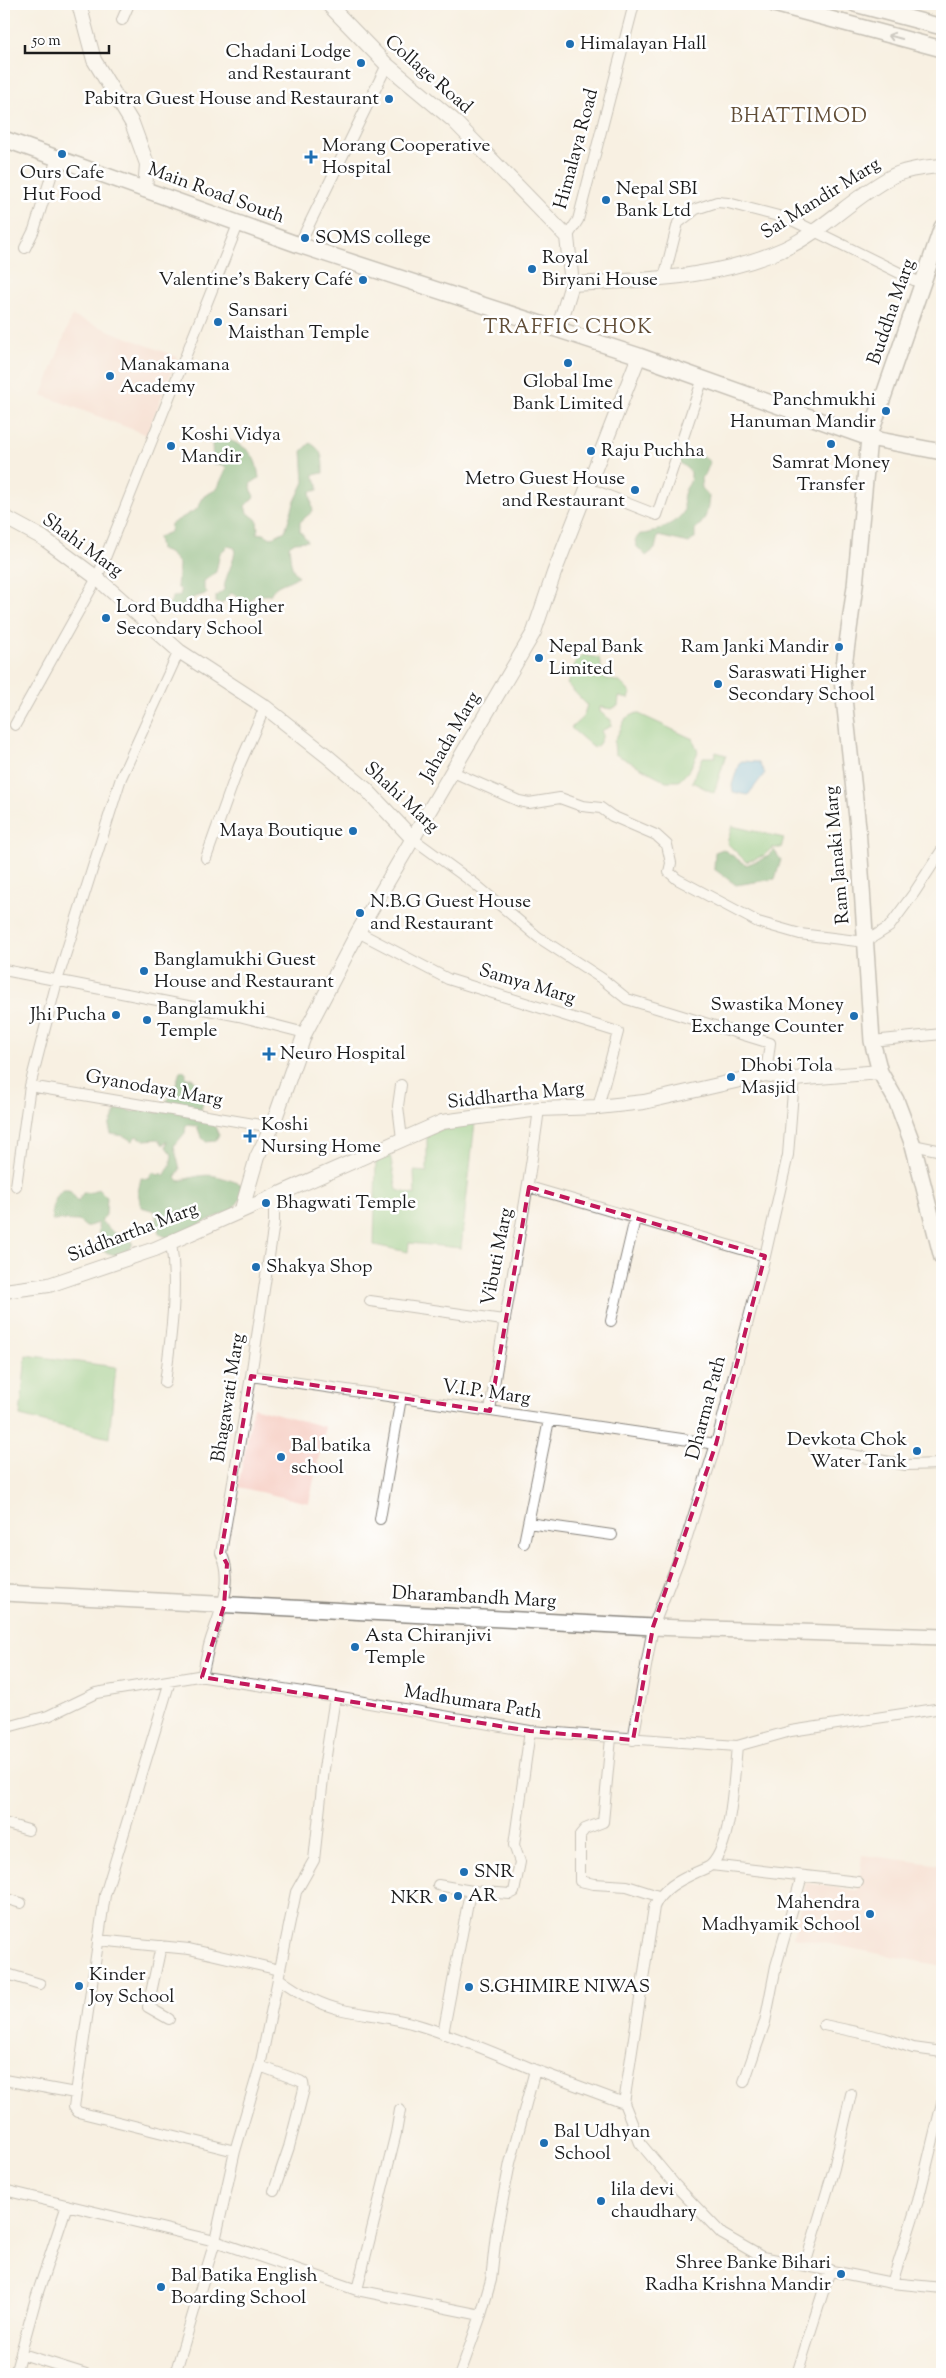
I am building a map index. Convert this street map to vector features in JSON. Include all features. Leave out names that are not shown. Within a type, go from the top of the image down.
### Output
[{"type":"main road","points":[[774,4],[942,49]]},
{"type":"main road","points":[[855,4],[942,26]]},
{"type":"main road","name":"Main Road South","points":[[4,139],[239,222],[298,245],[639,356],[869,438],[942,452]]},
{"type":"main road","name":"Buddha Marg","points":[[869,438],[942,227]]},
{"type":"main road","name":"Ram Janaki Marg","points":[[869,438],[855,586],[842,680],[858,828],[872,1041],[880,1072],[896,1100],[913,1145],[942,1258]]},
{"type":"main road","name":"Dharambandh Marg","points":[[4,1593],[653,1627],[942,1637]]},
{"type":"street","points":[[79,4],[94,60],[132,123],[147,164],[144,190]]},
{"type":"street","points":[[122,20],[128,4]]},
{"type":"street","name":"Collage Road","points":[[328,4],[386,66],[453,120],[567,237]]},
{"type":"street","name":"Himalaya Road","points":[[558,330],[572,284],[567,237],[578,220],[634,4]]},
{"type":"street","points":[[298,245],[386,66]]},
{"type":"street","points":[[25,248],[34,230],[57,158]]},
{"type":"street","name":"Sai Mandir Marg","points":[[572,284],[664,278],[726,269],[786,248],[892,176],[927,167],[942,166]]},
{"type":"street","points":[[664,278],[678,223],[696,209],[717,202],[728,203],[790,219],[922,284]]},
{"type":"street","points":[[15,725],[97,578],[239,222]]},
{"type":"street","name":"Jahada Marg","points":[[242,1209],[258,1158],[272,1127],[305,1034],[358,932],[534,632],[639,356]]},
{"type":"street","points":[[588,488],[657,515],[703,378]]},
{"type":"street","name":"Shahi Marg","points":[[4,517],[43,538],[97,578],[179,651],[264,707],[366,789],[412,838],[475,884],[538,937],[601,978],[627,999],[770,1043],[766,1074]]},
{"type":"street","points":[[16,1186],[30,1086],[57,981],[121,778],[179,651]]},
{"type":"street","points":[[206,858],[239,766],[264,707]]},
{"type":"street","points":[[452,772],[519,801],[529,803],[560,798],[582,806],[601,808],[612,816],[656,835],[667,845],[671,863],[669,872],[691,888],[758,922],[800,934],[865,942],[889,927],[942,850]]},
{"type":"street","name":"Samya Marg","points":[[358,932],[448,979],[618,1032],[598,1107]]},
{"type":"street","points":[[4,970],[239,1016],[305,1034]]},
{"type":"street","points":[[872,1041],[942,1034]]},
{"type":"street","name":"Siddhartha Marg","points":[[4,1291],[49,1285],[171,1242],[442,1122],[539,1109],[598,1107],[644,1102],[766,1074],[794,1079],[880,1072]]},
{"type":"street","name":"Dharma Path","points":[[633,1740],[653,1627],[684,1546],[716,1444],[765,1256],[788,1155],[794,1079]]},
{"type":"street","points":[[400,1085],[398,1106],[402,1139]]},
{"type":"street","name":"Gyanodaya Marg","points":[[30,1086],[272,1127]]},
{"type":"street","name":"Vibuti Marg","points":[[490,1412],[504,1320],[529,1187],[539,1109]]},
{"type":"street","points":[[913,1145],[942,1151]]},
{"type":"street","points":[[529,1187],[765,1256]]},
{"type":"street","name":"Bhagawati Marg","points":[[202,1677],[211,1640],[224,1606],[227,1564],[221,1553],[251,1376],[274,1223],[274,1195]]},
{"type":"street","points":[[611,1320],[635,1219]]},
{"type":"street","points":[[165,1383],[173,1317],[174,1261],[171,1242]]},
{"type":"street","points":[[370,1301],[504,1320]]},
{"type":"street","name":"V.I.P. Marg","points":[[251,1376],[716,1444]]},
{"type":"street","points":[[380,1519],[401,1398]]},
{"type":"street","points":[[524,1543],[548,1420]]},
{"type":"street","points":[[814,1448],[906,1465],[942,1464]]},
{"type":"street","points":[[528,1523],[612,1536]]},
{"type":"street","name":"Madhumara Path","points":[[4,1728],[48,1716],[96,1693],[202,1677],[335,1697],[530,1731],[633,1740],[737,1746],[791,1731],[942,1708]]},
{"type":"street","points":[[170,1681],[105,1895],[74,2107],[78,2112],[235,2151]]},
{"type":"street","points":[[175,2374],[215,2241],[235,2151],[260,2066],[296,1892],[314,1860],[324,1769],[335,1697]]},
{"type":"street","points":[[438,1885],[472,1891],[510,1894],[514,1892],[520,1855],[514,1845],[530,1731]]},
{"type":"street","points":[[612,1738],[603,1822],[585,1829],[580,1834],[580,1881],[594,1884],[627,1886],[658,1896]]},
{"type":"street","points":[[737,1746],[732,1801],[724,1844],[711,1865],[680,1880],[658,1896],[654,1907],[624,2103],[640,2143],[676,2186],[722,2234],[762,2257],[892,2283],[942,2288]]},
{"type":"street","points":[[4,1823],[28,1830]]},
{"type":"street","points":[[711,1865],[858,1882]]},
{"type":"street","points":[[744,2082],[765,2022],[776,1966],[802,1876]]},
{"type":"street","points":[[443,2034],[468,1902],[472,1891]]},
{"type":"street","points":[[4,1898],[21,1903]]},
{"type":"street","points":[[98,1940],[189,1949],[279,1974],[302,1994],[335,2007],[380,2015],[443,2034],[624,2103]]},
{"type":"street","points":[[161,1946],[148,2006],[169,2019]]},
{"type":"street","points":[[4,1973],[40,1984]]},
{"type":"street","points":[[824,2025],[884,2038],[913,2048],[942,2052]]},
{"type":"street","points":[[260,2066],[300,2081],[303,2083],[304,2089],[289,2147],[274,2191]]},
{"type":"street","points":[[461,2374],[491,2280],[496,2234],[510,2163],[535,2070]]},
{"type":"street","points":[[4,2080],[75,2093]]},
{"type":"street","points":[[805,2265],[834,2168],[851,2094]]},
{"type":"street","points":[[892,2283],[918,2201],[942,2103]]},
{"type":"street","points":[[357,2290],[400,2110]]},
{"type":"street","points":[[4,2190],[215,2241],[357,2290],[481,2314]]},
{"type":"street","points":[[15,2374],[36,2298],[67,2205]]},
{"type":"street","points":[[797,2374],[830,2270]]},
{"type":"street","points":[[22,2354],[86,2374]]},
{"type":"highlighted area","points":[[529,1187],[765,1256],[716,1444],[653,1627],[633,1740],[530,1731],[202,1677],[224,1606],[227,1564],[221,1553],[251,1376],[490,1411]]},
{"type":"shaded area","name":"Manakamana Academy","points":[[72,316],[177,357],[147,435],[42,395]]},
{"type":"shaded area","name":"Bal batika school","points":[[253,1407],[325,1427],[309,1503],[238,1487]]},
{"type":"shaded area","name":"Mahendra Madhyamik School","points":[[862,1855],[942,1865],[942,1966],[793,1937],[806,1883],[858,1891]]},
{"type":"green space","points":[[227,439],[246,449],[256,463],[259,478],[250,484],[254,497],[245,506],[247,512],[257,520],[258,530],[256,533],[264,534],[271,538],[285,531],[294,503],[304,482],[302,451],[310,443],[320,452],[323,473],[313,475],[318,485],[318,490],[310,492],[313,511],[300,522],[300,531],[308,541],[295,542],[289,546],[292,566],[298,576],[279,585],[270,595],[255,595],[249,602],[243,600],[239,603],[237,596],[231,593],[222,604],[216,603],[216,596],[224,590],[235,553],[235,548],[228,546],[220,553],[216,572],[204,581],[204,589],[208,593],[190,599],[178,611],[170,613],[167,608],[173,597],[180,596],[181,590],[177,587],[179,564],[170,554],[160,549],[158,537],[170,532],[171,524],[197,509],[204,496],[217,489],[227,467],[213,464],[212,444]]},
{"type":"green space","points":[[696,451],[710,462],[706,473],[701,478],[702,488],[709,496],[707,510],[702,522],[695,529],[695,538],[689,543],[658,536],[655,549],[646,556],[637,547],[635,540],[640,534],[651,532],[672,523],[682,514],[684,510],[683,496],[690,483],[691,472],[679,462],[681,452]]},
{"type":"green space","points":[[583,655],[599,658],[604,678],[620,682],[631,693],[629,699],[619,697],[618,706],[611,709],[600,707],[600,712],[611,720],[611,726],[601,731],[603,735],[599,744],[594,748],[571,728],[583,717],[587,705],[567,684],[576,661]]},
{"type":"green space","points":[[637,713],[693,739],[698,752],[690,769],[679,781],[666,781],[615,754],[614,742],[626,718]]},
{"type":"green space","points":[[716,752],[726,755],[714,793],[692,782],[703,757],[715,757]]},
{"type":"green space","points":[[732,826],[784,838],[781,848],[772,848],[763,856],[746,862],[727,843]]},
{"type":"green space","points":[[723,849],[746,865],[765,858],[774,850],[781,860],[775,879],[736,885],[714,869],[715,852]]},
{"type":"green space","points":[[180,1071],[186,1072],[186,1078],[192,1078],[199,1086],[196,1092],[203,1103],[201,1110],[213,1123],[219,1135],[215,1141],[206,1142],[201,1137],[197,1126],[186,1125],[185,1133],[174,1146],[180,1169],[176,1177],[179,1181],[204,1175],[224,1178],[241,1184],[242,1197],[233,1209],[169,1238],[159,1234],[155,1211],[141,1207],[138,1192],[141,1178],[150,1179],[150,1175],[154,1172],[158,1175],[162,1173],[164,1176],[170,1166],[172,1155],[166,1147],[167,1141],[163,1145],[159,1139],[144,1140],[136,1136],[132,1141],[124,1136],[111,1134],[109,1126],[118,1108],[121,1107],[133,1112],[140,1108],[158,1113],[174,1091]]},
{"type":"green space","points":[[475,1122],[461,1248],[409,1243],[408,1252],[374,1245],[376,1157],[389,1150],[397,1190],[415,1195],[414,1171],[427,1172],[427,1133]]},
{"type":"green space","points":[[99,1189],[107,1197],[106,1215],[101,1221],[114,1233],[121,1234],[133,1242],[131,1248],[118,1256],[99,1250],[96,1246],[99,1240],[98,1223],[86,1227],[79,1221],[52,1220],[53,1204],[62,1190],[69,1190],[78,1201],[83,1193]]},
{"type":"green space","points":[[26,1355],[116,1367],[109,1438],[20,1416]]},
{"type":"water","points":[[742,761],[758,762],[765,773],[748,795],[733,792],[732,785],[739,763]]},
{"type":"place","name":"Himalayan Hall","points":[[570,44]]},
{"type":"place","name":"Chadani Lodge and Restaurant","points":[[361,63]]},
{"type":"place","name":"Pabitra Guest House and Restaurant","points":[[389,99]]},
{"type":"place","name":"Ours Cafe Hut Food","points":[[62,154]]},
{"type":"place","name":"Morang Cooperative Hospital","points":[[311,157]]},
{"type":"place","name":"Nepal SBI Bank Ltd","points":[[606,200]]},
{"type":"place","name":"SOMS college","points":[[305,238]]},
{"type":"place","name":"Royal Biryani House","points":[[532,269]]},
{"type":"place","name":"Valentine's Bakery Café","points":[[363,280]]},
{"type":"place","name":"Sansari Maisthan Temple","points":[[218,322]]},
{"type":"place","name":"Global Ime Bank Limited","points":[[568,363]]},
{"type":"place","name":"Manakamana Academy","points":[[110,376]]},
{"type":"place","name":"Panchmukhi Hanuman Mandir","points":[[886,411]]},
{"type":"place","name":"Samrat Money Transfer","points":[[831,444]]},
{"type":"place","name":"Koshi Vidya Mandir","points":[[171,446]]},
{"type":"place","name":"Raju Puchha","points":[[591,451]]},
{"type":"place","name":"Metro Guest House and Restaurant","points":[[635,490]]},
{"type":"place","name":"Lord Buddha Higher Secondary School","points":[[106,618]]},
{"type":"place","name":"Ram Janki Mandir","points":[[839,647]]},
{"type":"place","name":"Nepal Bank Limited","points":[[539,658]]},
{"type":"place","name":"Saraswati Higher Secondary School","points":[[718,684]]},
{"type":"place","name":"Maya Boutique","points":[[353,831]]},
{"type":"place","name":"N.B.G Guest House and Restaurant","points":[[360,913]]},
{"type":"place","name":"Banglamukhi Guest House and Restaurant","points":[[144,971]]},
{"type":"place","name":"Jhi Pucha","points":[[116,1015]]},
{"type":"place","name":"Swastika Money Exchange Counter","points":[[854,1016]]},
{"type":"place","name":"Banglamukhi Temple","points":[[147,1020]]},
{"type":"place","name":"Neuro Hospital","points":[[269,1054]]},
{"type":"place","name":"Dhobi Tola Masjid","points":[[731,1077]]},
{"type":"place","name":"Koshi Nursing Home","points":[[250,1136]]},
{"type":"place","name":"Bhagwati Temple","points":[[266,1203]]},
{"type":"place","name":"Shakya Shop","points":[[256,1267]]},
{"type":"place","name":"Devkota Chok Water Tank","points":[[917,1451]]},
{"type":"place","name":"Bal batika school","points":[[281,1457]]},
{"type":"place","name":"Asta Chiranjivi Temple","points":[[355,1647]]},
{"type":"place","name":"SNR","points":[[464,1872]]},
{"type":"place","name":"AR","points":[[458,1896]]},
{"type":"place","name":"NKR","points":[[443,1898]]},
{"type":"place","name":"Mahendra Madhyamik School","points":[[870,1914]]},
{"type":"place","name":"Kinder Joy School","points":[[79,1986]]},
{"type":"place","name":"S.GHIMIRE NIWAS","points":[[469,1987]]},
{"type":"place","name":"Bal Udhyan School","points":[[544,2143]]},
{"type":"place","name":"lila devi chaudhary","points":[[601,2201]]},
{"type":"place","name":"Shree Banke Bihari Radha Krishna Mandir","points":[[841,2274]]},
{"type":"place","name":"Bal Batika English Boarding School","points":[[161,2287]]},
{"type":"district","name":"BHATTIMOD","points":[[799,117]]},
{"type":"district","name":"TRAFFIC CHOK","points":[[568,328]]}]
